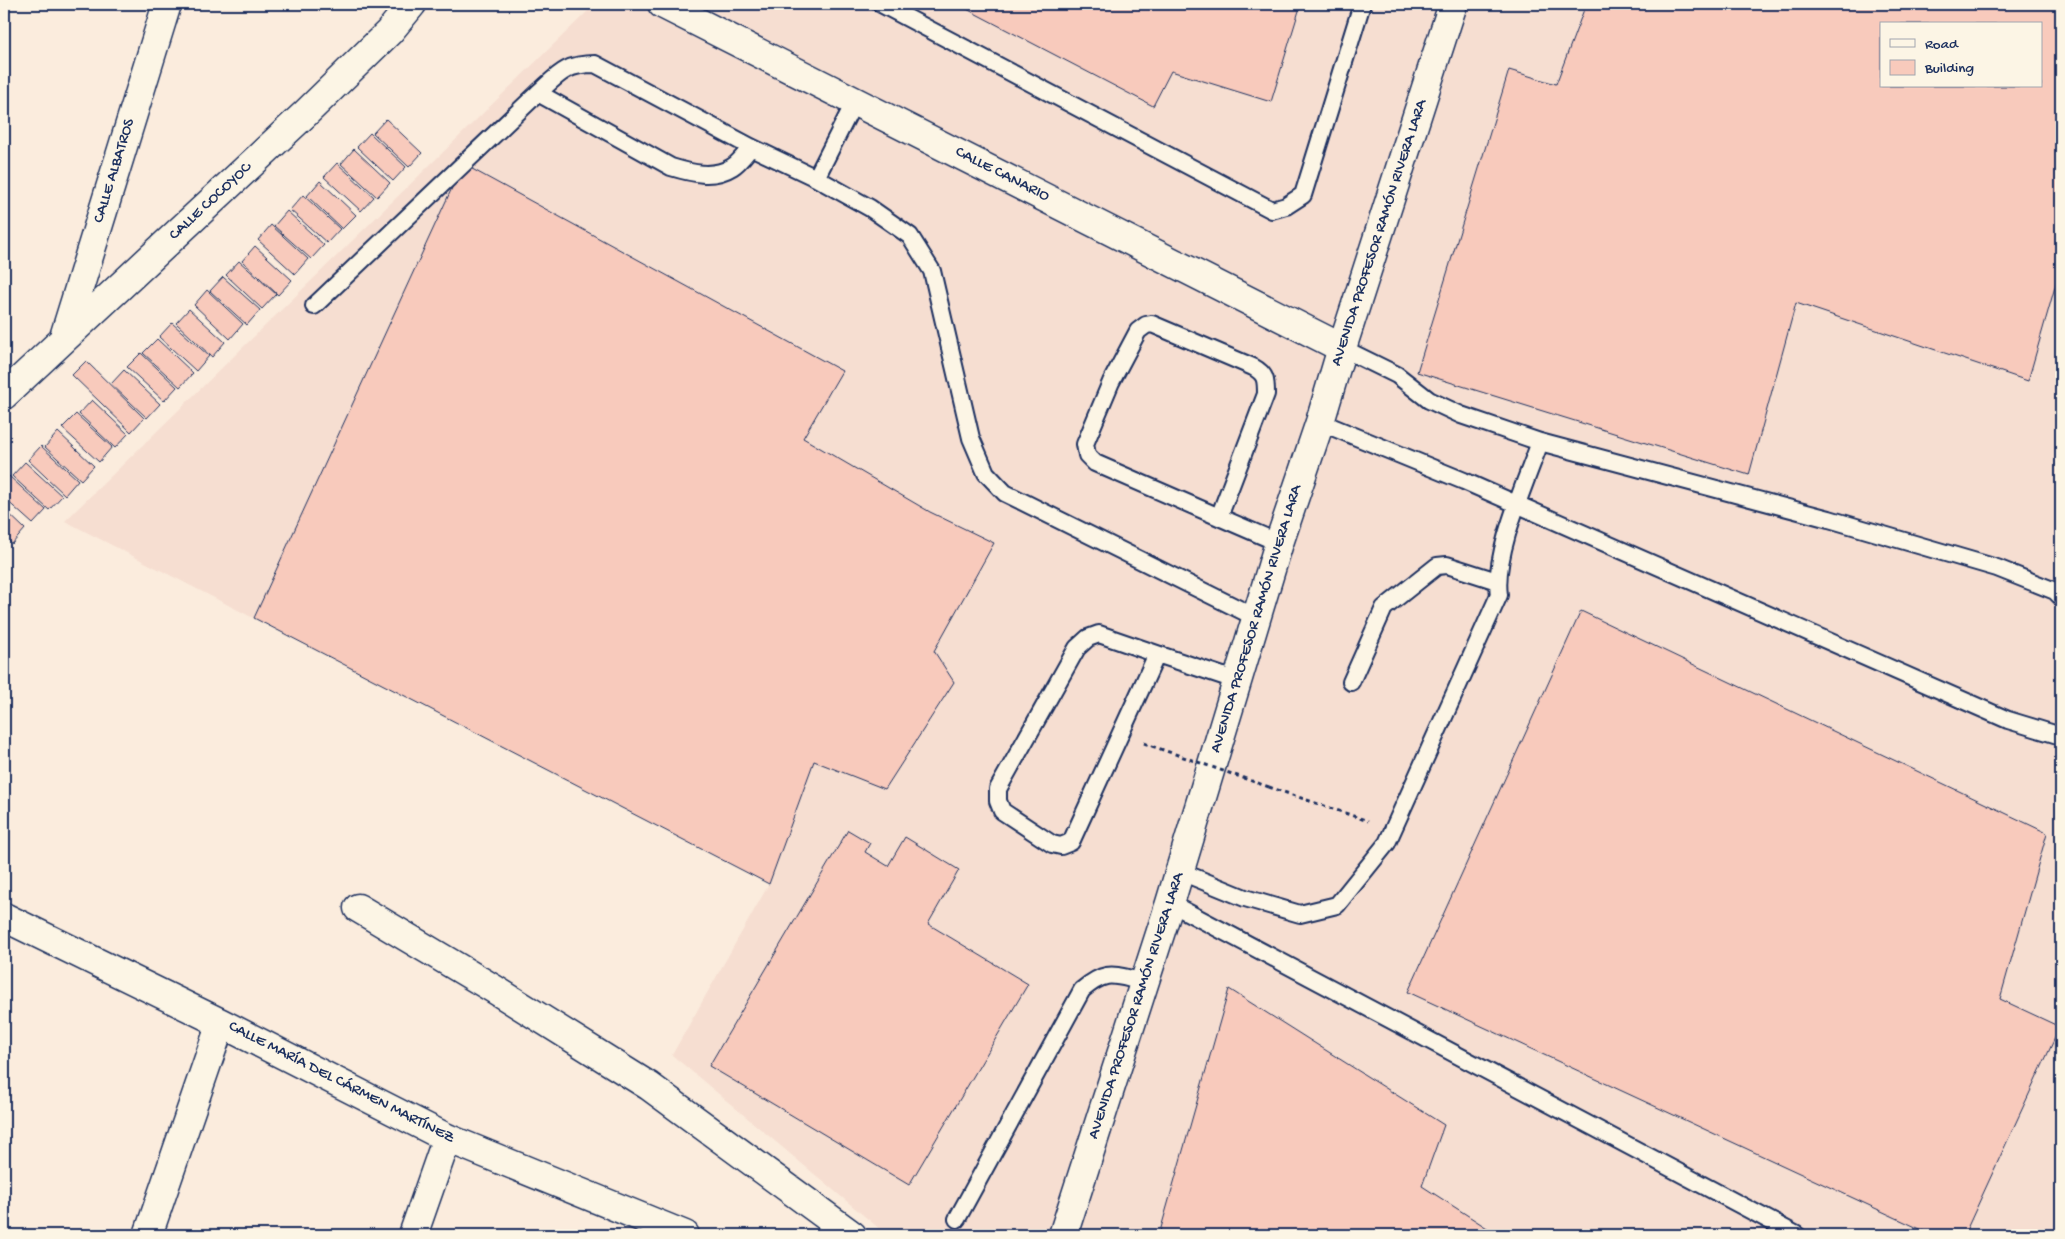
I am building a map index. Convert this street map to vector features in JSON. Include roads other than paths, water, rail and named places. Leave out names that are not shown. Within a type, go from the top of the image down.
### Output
[{"type":"street","name":"CALLE ALBATROS","points":[[63,339],[167,4]]},
{"type":"street","name":"CALLE COCOYOC","points":[[4,395],[306,114],[389,32],[412,4]]},
{"type":"street","name":"AVENIDA PROFESOR RAMÓN RIVERA LARA","points":[[1063,1235],[1170,904],[1279,543],[1320,422],[1342,348],[1454,4]]},
{"type":"street","name":"CALLE CANARIO","points":[[671,6],[1342,348]]},
{"type":"street","points":[[358,908],[494,989],[648,1086],[852,1235]]},
{"type":"street","name":"CALLE MARÍA DEL CÁRMEN MARTÍNEZ","points":[[4,918],[222,1023],[447,1138],[686,1235]]},
{"type":"street","points":[[148,1235],[222,1023]]},
{"type":"street","points":[[413,1235],[447,1138]]},
{"type":"lane","points":[[881,4],[1272,210],[1286,206],[1303,195],[1362,4]]},
{"type":"lane","points":[[314,306],[538,93],[567,68],[580,64],[595,64],[751,147],[816,178],[870,208],[910,236],[932,271],[971,438],[986,473],[1005,493],[1257,618]]},
{"type":"lane","points":[[538,93],[671,167],[691,173],[712,174],[733,167],[751,147]]},
{"type":"lane","points":[[816,178],[855,101]]},
{"type":"lane","points":[[1219,517],[1266,394],[1266,378],[1262,372],[1253,366],[1152,324],[1146,325],[1138,331],[1112,382],[1084,444],[1087,455],[1095,463],[1219,517],[1279,543]]},
{"type":"lane","points":[[1342,348],[1397,375],[1429,400],[1461,415],[1540,442],[1829,519],[1996,568],[2055,591],[2061,598]]},
{"type":"lane","points":[[1320,422],[1464,481],[2008,720],[2061,736]]},
{"type":"lane","points":[[1179,872],[1245,898],[1300,914],[1338,905],[1387,844],[1499,595],[1497,581],[1502,550],[1540,442]]},
{"type":"lane","points":[[1351,682],[1384,608],[1437,566],[1447,565],[1497,581]]},
{"type":"lane","points":[[1157,654],[1071,842],[1061,846],[1052,844],[1002,811],[998,801],[998,789],[1077,648],[1088,638],[1099,634],[1238,681]]},
{"type":"lane","points":[[1170,904],[1797,1235]]},
{"type":"lane","points":[[957,1219],[1082,990],[1094,980],[1107,974],[1145,982]]}]
